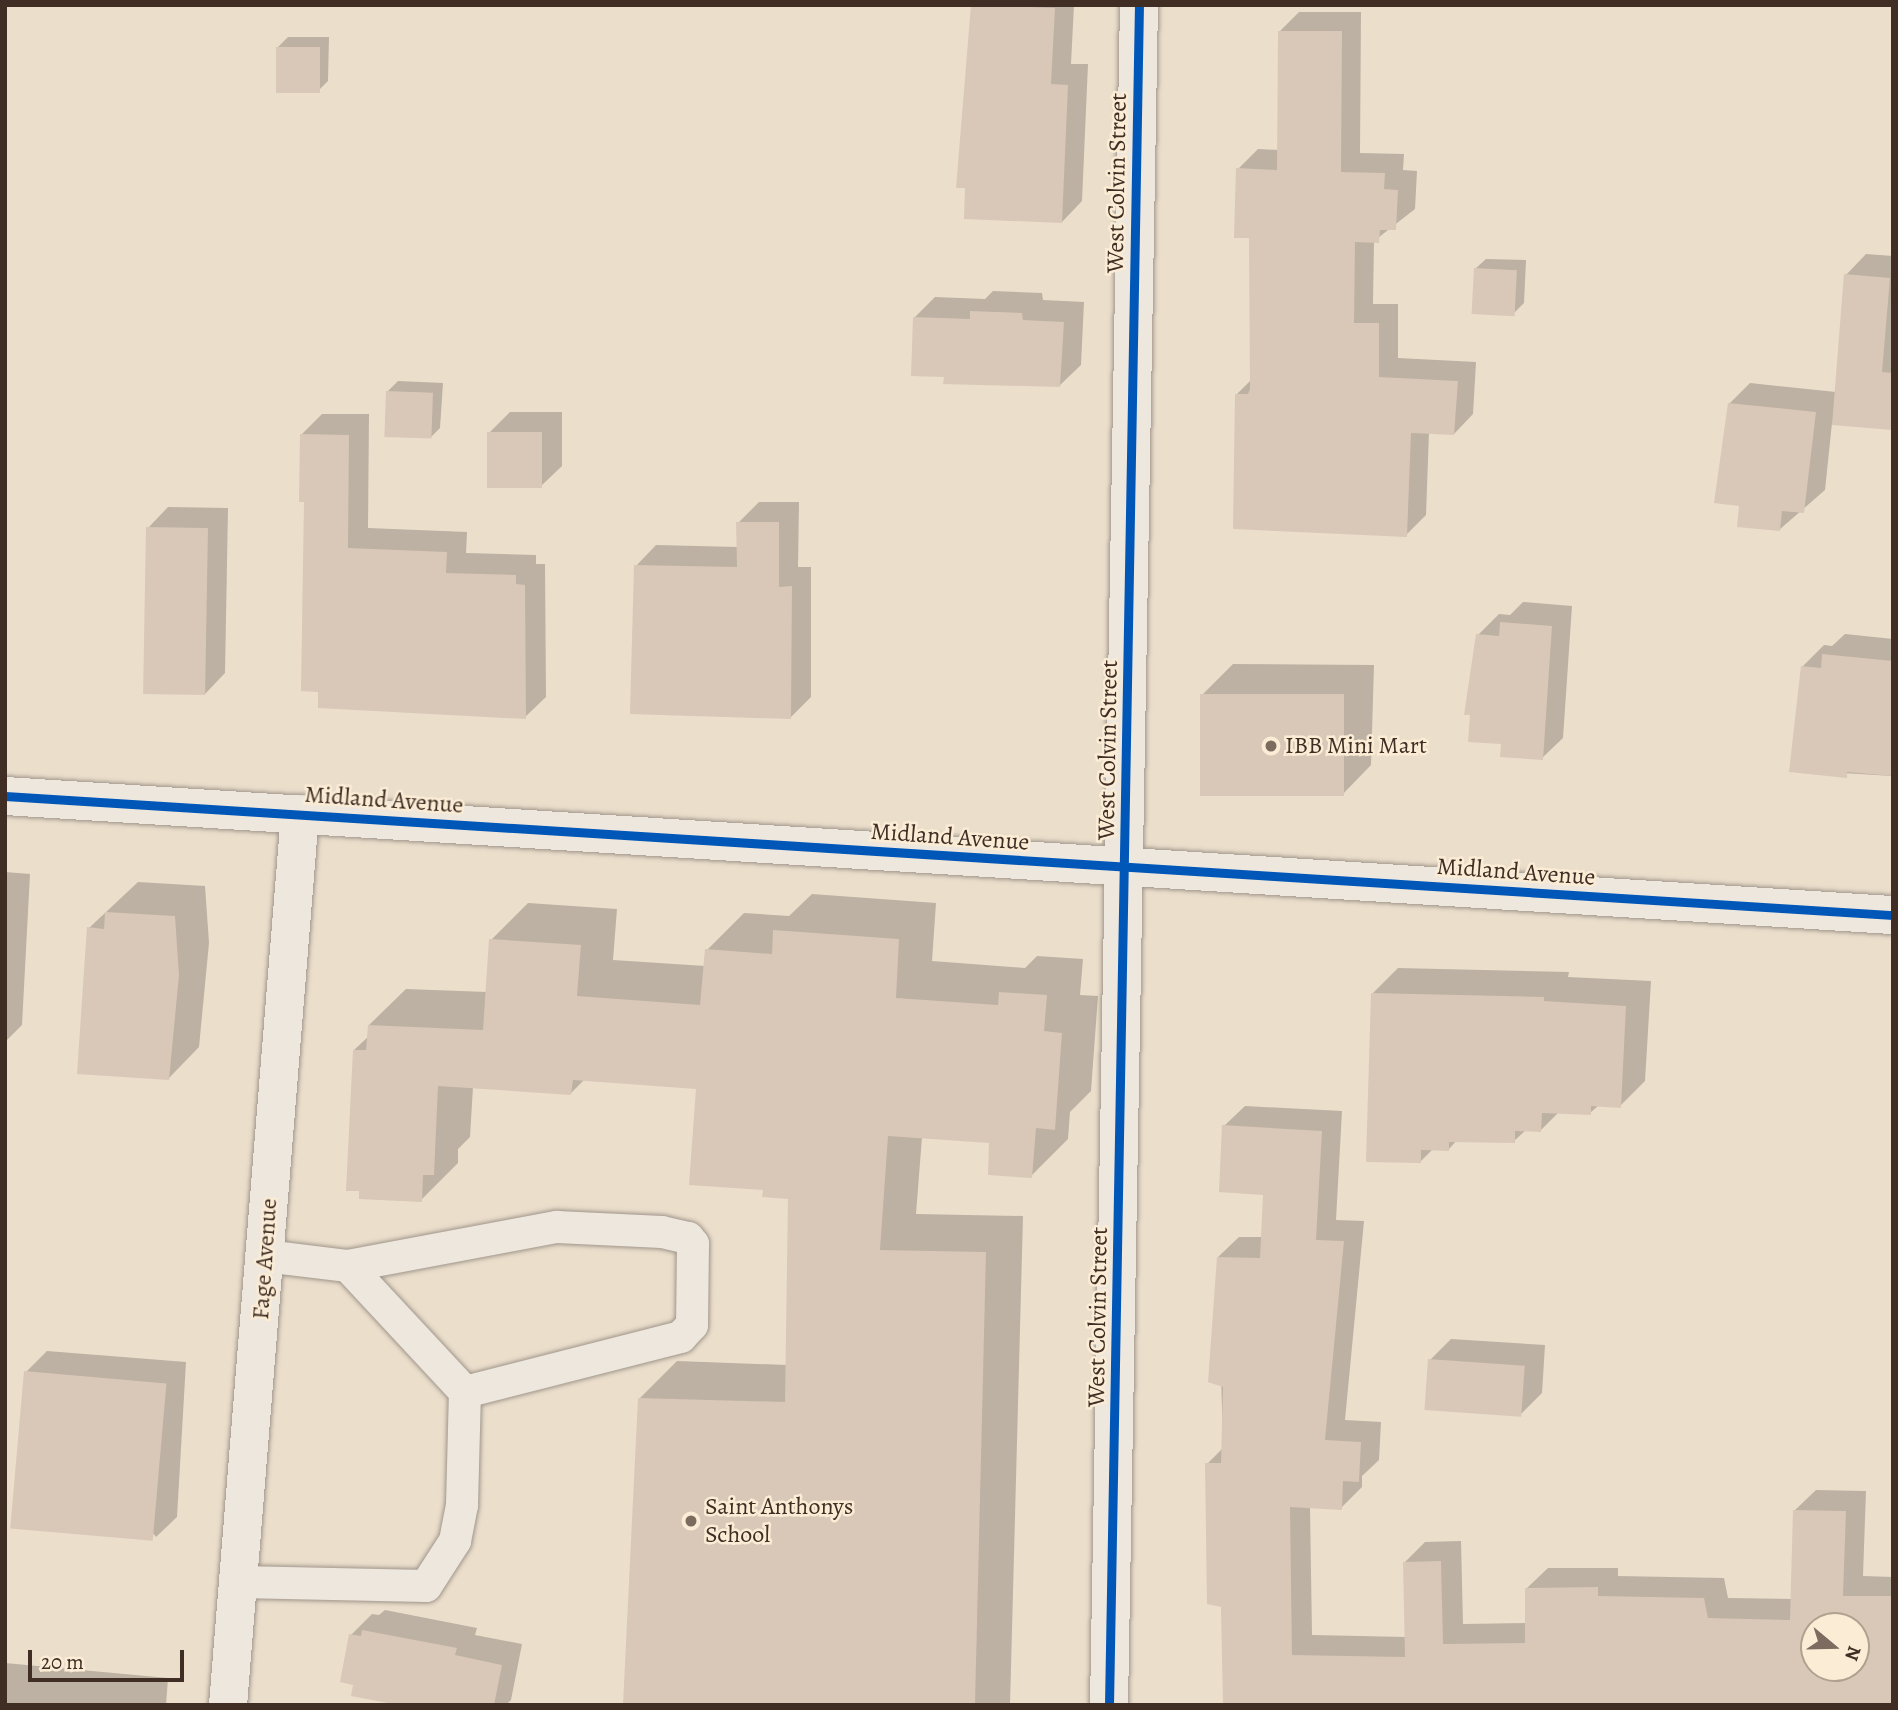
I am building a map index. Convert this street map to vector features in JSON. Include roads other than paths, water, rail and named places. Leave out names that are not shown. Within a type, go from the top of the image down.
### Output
[{"type":"street","name":"West Colvin Street","points":[[1110,1705],[1139,5]]},
{"type":"street","name":"Midland Avenue","points":[[5,796],[1893,915]]},
{"type":"street","name":"Fage Avenue","points":[[228,1705],[300,814]]},
{"type":"lane","points":[[265,1256],[348,1266],[557,1227],[662,1232],[688,1238],[693,1244],[692,1325],[681,1337],[465,1392]]},
{"type":"lane","points":[[239,1582],[426,1586],[445,1561],[459,1526],[465,1392],[348,1266]]},
{"type":"place","name":"IBB Mini Mart","points":[[1271,746]]},
{"type":"place","name":"Saint Anthonys School","points":[[691,1521]]}]
